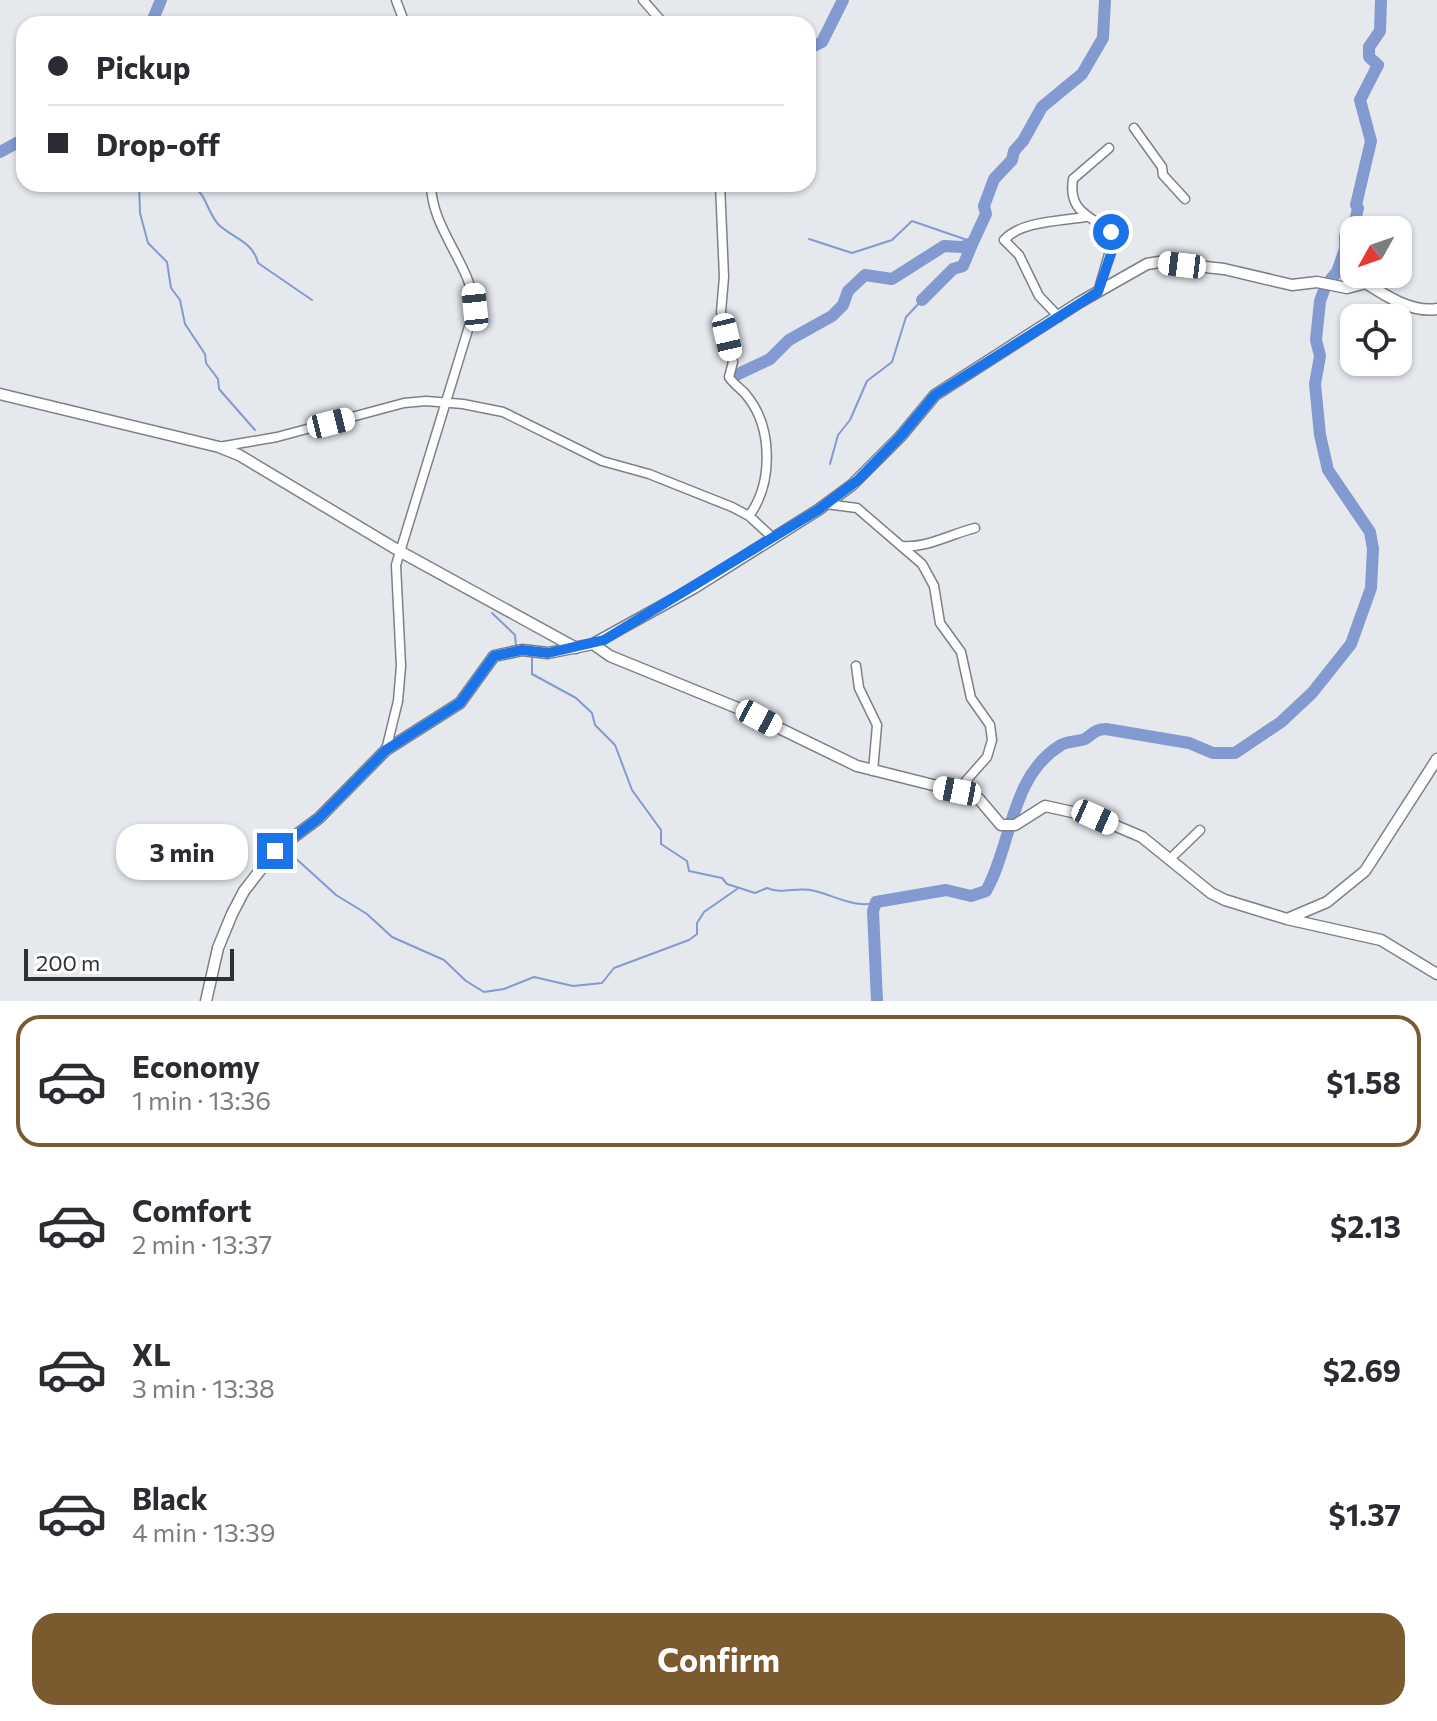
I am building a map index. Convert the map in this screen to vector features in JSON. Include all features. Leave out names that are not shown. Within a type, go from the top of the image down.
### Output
[{"type":"street","points":[[643,0],[657,16]]},
{"type":"street","points":[[1134,128],[1162,167],[1163,175],[1185,199]]},
{"type":"street","points":[[1098,292],[1114,237],[1085,217],[1074,196],[1073,179],[1109,148]]},
{"type":"street","points":[[386,750],[400,681],[395,570],[475,307],[467,274],[434,210],[432,192]]},
{"type":"street","points":[[720,192],[724,277],[721,312],[733,362],[729,377],[750,401],[766,440],[762,493],[749,516]]},
{"type":"street","points":[[1059,317],[1039,296],[1019,255],[1004,240],[1036,225],[1085,217]]},
{"type":"street","points":[[206,1001],[223,933],[244,891],[275,851],[319,818],[386,750],[460,703],[494,656],[522,650],[548,653],[593,644],[683,595],[826,504],[869,469],[930,399],[1147,264],[1159,262],[1224,269],[1292,285],[1317,282],[1347,288],[1366,283],[1404,304],[1426,311],[1437,309]]},
{"type":"street","points":[[0,394],[219,447],[239,455],[401,552],[576,648]]},
{"type":"street","points":[[219,447],[277,437],[404,403],[445,402],[503,412],[602,461],[649,474],[749,516],[772,537]]},
{"type":"street","points":[[826,504],[847,504],[857,508],[922,564],[934,586],[940,623],[961,652],[971,698],[990,725],[992,740],[987,757],[957,791]]},
{"type":"street","points":[[903,546],[926,545],[947,535],[975,528]]},
{"type":"street","points":[[593,644],[610,656],[717,699],[834,757],[873,771],[979,799],[1001,825],[1015,825],[1038,808],[1054,806],[1095,817],[1142,837],[1211,893],[1225,900],[1287,919],[1392,944],[1437,974]]},
{"type":"street","points":[[856,666],[859,688],[877,725],[873,771]]},
{"type":"street","points":[[1287,919],[1327,902],[1365,871],[1437,759]]},
{"type":"street","points":[[1171,858],[1200,830]]},
{"type":"waterway","points":[[154,16],[161,0]]},
{"type":"waterway","points":[[816,45],[822,42],[843,0]]},
{"type":"waterway","points":[[732,377],[770,359],[789,340],[832,316],[843,305],[848,291],[865,275],[892,279],[944,246],[963,247],[973,242],[986,214],[984,206],[994,179],[1012,160],[1014,151],[1042,107],[1082,74],[1103,38],[1105,0]]},
{"type":"waterway","points":[[877,1001],[873,911],[876,902],[946,890],[971,896],[986,891],[1031,774],[1044,758],[1061,745],[1106,729],[1189,743],[1213,753],[1235,753],[1281,722],[1312,693],[1351,644],[1371,588],[1373,549],[1370,532],[1328,470],[1320,435],[1315,384],[1320,356],[1316,340],[1320,301],[1326,285],[1337,272],[1345,249],[1345,236],[1355,221],[1371,141],[1360,100],[1378,65],[1369,57],[1369,47],[1380,31],[1381,0]]},
{"type":"waterway","points":[[0,152],[16,143]]},
{"type":"waterway","points":[[139,192],[140,213],[148,243],[167,262],[171,288],[180,300],[185,324],[205,354],[206,363],[218,379],[219,389],[255,430]]},
{"type":"waterway","points":[[199,192],[218,224],[247,245],[258,263],[312,300]]},
{"type":"waterway","points":[[809,239],[852,253],[892,240],[912,221],[973,242]]},
{"type":"waterway","points":[[922,300],[953,269],[963,266],[973,242]]},
{"type":"waterway","points":[[830,464],[838,435],[850,420],[867,381],[892,362],[906,317],[922,300]]},
{"type":"waterway","points":[[492,613],[515,635],[516,646]]},
{"type":"waterway","points":[[532,657],[532,674],[576,698],[592,713],[595,725],[615,745],[632,790],[661,830],[661,844],[687,861],[689,871],[722,878],[727,884],[755,893],[767,888],[779,891],[808,890],[854,903],[876,902]]},
{"type":"waterway","points":[[282,855],[291,854],[336,895],[367,914],[392,937],[444,960],[466,981],[484,992],[504,989],[534,977],[573,986],[602,983],[614,968],[689,940],[697,934],[697,923],[704,912],[737,889]]},
{"type":"route","points":[[275,851],[319,818],[386,750],[460,703],[494,656],[522,650],[548,653],[604,640],[818,510],[858,480],[935,395],[1098,292],[1114,245],[1111,232]]}]
